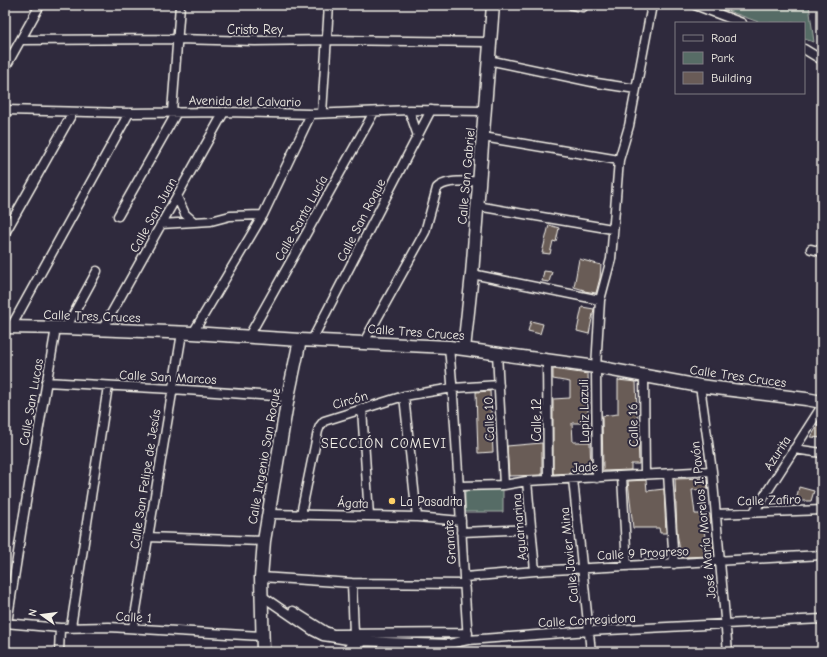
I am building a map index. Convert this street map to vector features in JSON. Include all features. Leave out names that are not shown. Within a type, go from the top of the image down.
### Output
[{"type":"street","points":[[5,68],[40,5]]},
{"type":"street","points":[[118,216],[174,112],[180,5]]},
{"type":"street","points":[[322,113],[329,5]]},
{"type":"street","name":"Calle San Gabriel","points":[[464,349],[472,274],[493,5]]},
{"type":"street","points":[[572,5],[583,7]]},
{"type":"street","name":"Lapiz Lazuli","points":[[597,478],[596,367],[600,300],[611,259],[612,229],[619,160],[629,126],[652,5]]},
{"type":"street","points":[[695,5],[739,22]]},
{"type":"street","name":"Cristo Rey","points":[[21,40],[177,39],[255,41],[327,40],[490,42]]},
{"type":"street","points":[[805,50],[822,60]]},
{"type":"street","points":[[488,60],[636,90]]},
{"type":"street","name":"Avenida del Calvario","points":[[5,110],[129,113],[224,112],[311,114],[409,110],[485,111]]},
{"type":"street","points":[[409,110],[418,136]]},
{"type":"street","name":"Calle San Roque","points":[[306,340],[431,110]]},
{"type":"street","points":[[5,233],[73,112]]},
{"type":"street","name":"Calle San Juan","points":[[102,330],[224,112]]},
{"type":"street","name":"Calle Santa Lucía","points":[[249,336],[374,112]]},
{"type":"street","points":[[8,327],[129,113]]},
{"type":"street","points":[[188,333],[263,215],[311,114]]},
{"type":"street","points":[[483,137],[619,160]]},
{"type":"street","points":[[364,342],[425,232],[436,188],[442,184],[450,182],[478,182]]},
{"type":"street","points":[[177,197],[186,214],[194,222]]},
{"type":"street","points":[[477,206],[612,229]]},
{"type":"street","points":[[161,224],[211,221],[230,216],[263,215]]},
{"type":"street","points":[[812,249],[822,252]]},
{"type":"street","name":"Calle San Lucas","points":[[6,623],[46,382],[61,328],[97,271]]},
{"type":"street","points":[[472,274],[600,300]]},
{"type":"street","name":"Calle Tres Cruces","points":[[8,327],[188,333],[449,347],[596,367],[700,386],[822,402]]},
{"type":"street","name":"Calle San Felipe de Jesús","points":[[133,628],[172,388],[188,333]]},
{"type":"street","name":"Calle Ingenio San Roque","points":[[263,652],[261,577],[264,541],[288,397],[306,340]]},
{"type":"street","name":"Granate","points":[[449,347],[453,388],[468,636]]},
{"type":"street","name":"Calle 10","points":[[497,353],[504,485]]},
{"type":"street","name":"Calle 12","points":[[547,360],[548,480]]},
{"type":"street","name":"Calle 16","points":[[644,376],[646,475]]},
{"type":"street","name":"Calle San Marcos","points":[[46,382],[172,388],[288,397]]},
{"type":"street","name":"Circón","points":[[301,514],[320,426],[327,420],[404,396],[453,388],[499,385]]},
{"type":"street","points":[[71,627],[108,386]]},
{"type":"street","name":"José María Morelos I. Pavón","points":[[700,386],[712,471],[724,624],[728,652]]},
{"type":"street","points":[[404,396],[417,517]]},
{"type":"street","name":"Azurita","points":[[754,512],[822,406]]},
{"type":"street","points":[[362,410],[369,516]]},
{"type":"street","points":[[794,449],[822,454]]},
{"type":"street","name":"Jade","points":[[459,486],[504,485],[527,481],[712,471]]},
{"type":"street","points":[[668,474],[674,564]]},
{"type":"street","points":[[622,476],[627,566]]},
{"type":"street","name":"Calle Javier Mina","points":[[573,479],[591,652]]},
{"type":"street","name":"Aguamarina","points":[[527,481],[535,571]]},
{"type":"street","name":"Calle Zafiro","points":[[716,514],[822,510]]},
{"type":"street","name":"Ágata","points":[[269,514],[417,517],[461,521]]},
{"type":"street","points":[[461,532],[532,529]]},
{"type":"street","points":[[148,537],[264,541]]},
{"type":"street","name":"Calle 9 Progreso","points":[[261,577],[352,583],[465,580],[535,571],[822,555]]},
{"type":"street","points":[[352,583],[354,638],[361,649],[361,652]]},
{"type":"street","points":[[262,596],[318,634],[330,637],[468,636]]},
{"type":"street","points":[[291,609],[328,633],[354,638]]},
{"type":"street","name":"Calle Corregidora","points":[[354,638],[449,648],[468,636],[822,619]]},
{"type":"street","name":"Calle 1","points":[[6,623],[60,628],[133,628],[262,636]]},
{"type":"street","points":[[59,652],[60,628]]},
{"type":"street","points":[[348,652],[354,638]]},
{"type":"green space","points":[[712,5],[809,5],[814,42],[805,39],[805,22],[758,22]]},
{"type":"green space","points":[[503,488],[503,512],[465,512],[465,489]]},
{"type":"building","points":[[549,225],[559,228],[556,242],[553,241],[550,254],[542,253]]},
{"type":"building","points":[[579,259],[601,265],[600,278],[596,293],[584,291],[574,287]]},
{"type":"building","points":[[544,271],[552,272],[549,282],[542,281]]},
{"type":"building","points":[[582,307],[594,309],[589,334],[577,331]]},
{"type":"building","points":[[531,321],[543,324],[540,334],[528,331]]},
{"type":"building","points":[[553,369],[588,374],[588,423],[572,423],[573,442],[590,442],[591,472],[553,474],[553,399],[570,398],[570,382],[553,379]]},
{"type":"building","points":[[618,380],[636,382],[639,464],[631,464],[631,470],[603,471],[602,416],[618,414]]},
{"type":"building","points":[[490,391],[493,452],[478,453],[476,392]]},
{"type":"building","points":[[822,418],[822,438],[811,437]]},
{"type":"building","points":[[542,443],[542,475],[509,476],[507,446]]},
{"type":"building","points":[[707,478],[708,489],[692,490],[695,514],[710,514],[711,523],[704,523],[705,540],[713,540],[714,556],[681,557],[677,533],[675,479]]},
{"type":"building","points":[[646,480],[647,491],[664,489],[666,533],[660,533],[659,528],[633,528],[628,481]]},
{"type":"building","points":[[799,487],[814,491],[811,501],[796,501]]},
{"type":"place","name":"La Pasadita","points":[[392,501]]},
{"type":"district","name":"SECCIÓN COMEVI","points":[[384,443]]}]
